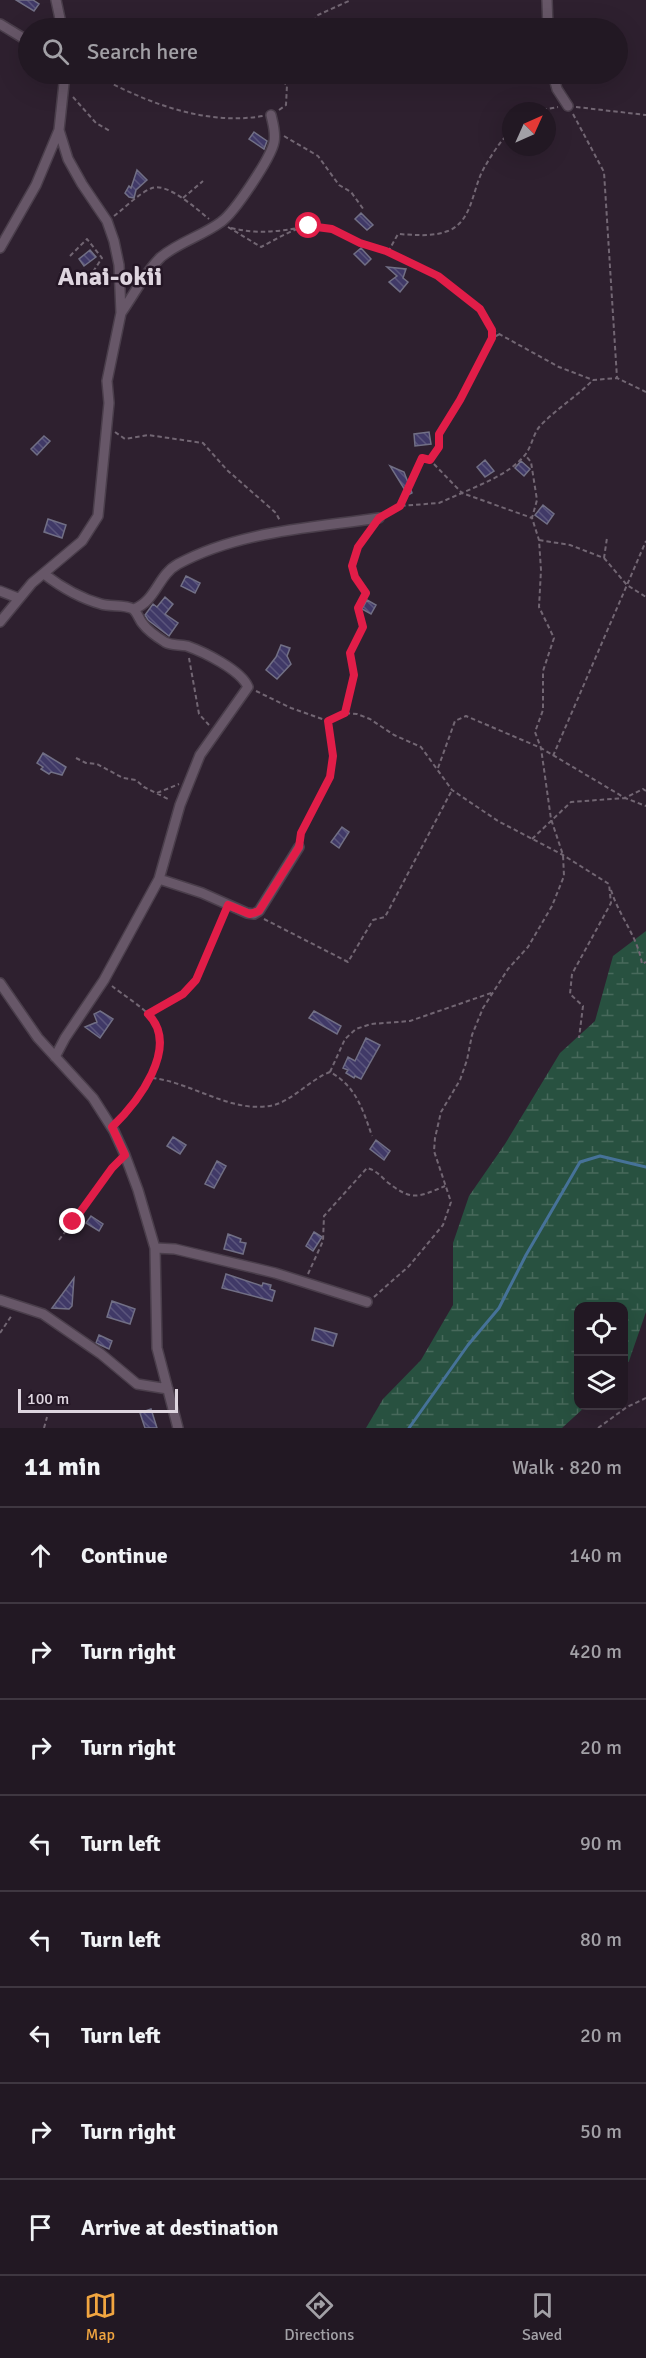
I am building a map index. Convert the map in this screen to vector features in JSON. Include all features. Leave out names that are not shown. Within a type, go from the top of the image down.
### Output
[{"type":"street","points":[[57,0],[60,18]]},
{"type":"street","points":[[547,0],[548,18]]},
{"type":"street","points":[[0,24],[18,35]]},
{"type":"street","points":[[555,84],[568,106]]},
{"type":"street","points":[[0,248],[36,185],[59,130],[65,85]]},
{"type":"street","points":[[121,313],[159,259],[177,245],[225,225],[269,158],[274,143],[272,115]]},
{"type":"street","points":[[0,622],[18,598],[82,541],[98,516],[109,403],[107,381],[121,313],[119,266],[107,221],[86,191],[68,159],[59,130]]},
{"type":"street","points":[[44,574],[61,587],[79,596],[102,604],[134,609],[148,601],[168,572],[177,564],[216,547],[248,537],[379,518]]},
{"type":"street","points":[[0,591],[18,598]]},
{"type":"street","points":[[55,1057],[104,980],[159,879],[180,805],[200,755],[248,687],[242,677],[223,663],[188,646],[170,645],[147,629],[134,609]]},
{"type":"street","points":[[159,879],[254,914],[259,911],[299,847]]},
{"type":"street","points":[[0,983],[18,1011],[55,1057],[93,1098],[112,1127],[125,1155],[155,1248],[157,1348],[178,1428]]},
{"type":"street","points":[[155,1248],[175,1249],[304,1282],[367,1302]]},
{"type":"street","points":[[0,1300],[43,1314],[101,1354],[137,1384],[168,1389]]},
{"type":"path","points":[[316,18],[351,0]]},
{"type":"path","points":[[114,84],[138,96],[191,113],[234,119],[272,115],[286,105],[287,86],[285,84]]},
{"type":"path","points":[[65,85],[74,100],[96,123],[110,131]]},
{"type":"path","points":[[556,108],[568,106],[646,116]]},
{"type":"path","points":[[568,106],[604,172],[617,378]]},
{"type":"path","points":[[274,130],[318,156],[339,185],[351,192],[364,210]]},
{"type":"path","points":[[388,252],[398,234],[426,235],[450,230],[465,219],[483,170],[502,140]]},
{"type":"path","points":[[183,198],[203,181]]},
{"type":"path","points":[[107,221],[155,187],[160,186],[183,198],[209,219],[225,225],[248,232],[268,232],[309,226],[332,229],[438,276],[480,309],[492,330],[492,338],[460,400],[439,434],[439,447],[430,460]]},
{"type":"path","points":[[225,225],[261,247],[309,226]]},
{"type":"path","points":[[60,272],[79,284],[90,278],[102,258],[87,239],[70,255]]},
{"type":"path","points":[[90,278],[120,290]]},
{"type":"path","points":[[492,330],[559,367],[593,380],[617,378],[646,392]]},
{"type":"path","points":[[492,338],[500,334]]},
{"type":"path","points":[[345,713],[354,675],[350,653],[363,627],[358,608],[366,593],[355,577],[352,566],[358,547],[379,518],[400,506],[440,503],[507,471],[525,455],[533,442],[537,429],[593,380]]},
{"type":"path","points":[[106,427],[125,439],[148,435],[203,443],[227,470],[276,513],[285,531]]},
{"type":"path","points":[[367,1302],[409,1266],[443,1225],[451,1202],[434,1151],[437,1126],[448,1097],[460,1080],[467,1060],[471,1035],[483,1008],[508,969],[528,947],[552,906],[564,876],[563,855],[551,819],[541,748],[536,732],[543,710],[543,671],[554,638],[539,607],[541,570],[539,540],[532,518],[537,500],[531,462],[525,455]]},
{"type":"path","points":[[400,506],[422,458],[430,460],[462,493],[532,518]]},
{"type":"path","points":[[604,558],[607,538]]},
{"type":"path","points":[[539,540],[570,545],[604,558],[627,585],[646,597]]},
{"type":"path","points":[[553,756],[646,541]]},
{"type":"path","points":[[170,645],[184,652],[191,660],[199,714],[216,731]]},
{"type":"path","points":[[248,687],[291,708],[328,721],[345,713],[357,714],[421,747],[452,790],[498,820],[563,855],[609,884],[617,908],[640,947],[642,964],[646,962]]},
{"type":"path","points":[[437,769],[455,721],[466,716],[541,748],[625,798],[646,806]]},
{"type":"path","points":[[299,847],[301,833],[330,777],[333,756],[328,721]]},
{"type":"path","points":[[76,758],[86,763],[97,764],[123,778],[136,780],[180,805]]},
{"type":"path","points":[[157,793],[190,779]]},
{"type":"path","points":[[532,839],[571,802],[625,798],[643,789],[646,791]]},
{"type":"path","points":[[254,914],[348,962],[373,920],[385,917],[452,790]]},
{"type":"path","points":[[579,1038],[583,1006],[570,994],[572,974],[611,903],[609,884]]},
{"type":"path","points":[[148,1014],[183,994],[196,980],[228,905]]},
{"type":"path","points":[[104,980],[148,1014],[153,1020],[159,1042],[152,1078],[138,1098],[112,1127]]},
{"type":"path","points":[[152,1078],[165,1079],[237,1104],[260,1107],[277,1104],[330,1072],[345,1040],[356,1029],[371,1024],[410,1021],[494,992]]},
{"type":"path","points":[[330,1072],[347,1082],[360,1101],[372,1136]]},
{"type":"path","points":[[60,1240],[112,1168],[125,1155]]},
{"type":"path","points":[[304,1282],[323,1241],[324,1216],[367,1168],[374,1170],[403,1194],[412,1197],[424,1195],[446,1185]]},
{"type":"path","points":[[0,1333],[19,1305]]},
{"type":"path","points":[[598,1428],[627,1407],[646,1398]]},
{"type":"path","points":[[44,1428],[48,1418]]},
{"type":"green space","points":[[646,931],[646,1312],[629,1361],[628,1302],[574,1302],[574,1410],[582,1410],[562,1428],[366,1428],[383,1399],[421,1360],[453,1305],[453,1243],[469,1196],[505,1144],[560,1053],[595,1021],[613,956]]},
{"type":"building","points":[[16,0],[33,0],[39,4],[34,11]]},
{"type":"building","points":[[254,132],[267,141],[264,149],[249,139]]},
{"type":"building","points":[[137,170],[147,180],[136,190],[134,198],[129,197],[125,193],[129,186],[131,188]]},
{"type":"building","points":[[361,213],[373,225],[367,230],[355,219]]},
{"type":"building","points":[[361,248],[371,259],[365,265],[354,254]]},
{"type":"building","points":[[90,250],[96,257],[84,266],[79,259]]},
{"type":"building","points":[[387,267],[406,269],[403,278],[408,282],[400,292],[389,282],[397,276]]},
{"type":"building","points":[[429,432],[431,444],[415,446],[414,434]]},
{"type":"building","points":[[44,436],[50,441],[37,455],[31,449]]},
{"type":"building","points":[[485,460],[494,471],[485,477],[477,467]]},
{"type":"building","points":[[521,461],[530,469],[524,476],[515,468]]},
{"type":"building","points":[[390,466],[404,472],[412,493],[408,495]]},
{"type":"building","points":[[543,505],[554,514],[547,524],[535,515]]},
{"type":"building","points":[[48,519],[66,525],[62,538],[44,532]]},
{"type":"building","points":[[186,576],[200,583],[195,593],[181,586]]},
{"type":"building","points":[[165,597],[173,604],[165,614],[178,623],[169,636],[145,615],[153,604],[157,607]]},
{"type":"building","points":[[367,600],[376,605],[371,614],[362,609]]},
{"type":"building","points":[[281,645],[290,648],[287,656],[291,664],[277,679],[266,670],[276,657]]},
{"type":"building","points":[[43,753],[66,767],[62,775],[51,772],[49,774],[41,769],[43,767],[37,763]]},
{"type":"building","points":[[342,827],[349,832],[339,848],[331,842]]},
{"type":"building","points":[[100,1011],[113,1019],[100,1038],[85,1027],[97,1022],[94,1014]]},
{"type":"building","points":[[314,1011],[341,1026],[337,1034],[309,1018]]},
{"type":"building","points":[[366,1038],[380,1045],[361,1079],[355,1076],[354,1078],[346,1073],[348,1070],[343,1068],[348,1057],[355,1061]]},
{"type":"building","points":[[173,1137],[186,1145],[180,1154],[167,1146]]},
{"type":"building","points":[[376,1140],[390,1151],[384,1160],[370,1149]]},
{"type":"building","points":[[217,1161],[226,1166],[214,1188],[205,1184]]},
{"type":"building","points":[[91,1216],[103,1224],[99,1231],[86,1223]]},
{"type":"building","points":[[314,1232],[322,1237],[313,1251],[306,1246]]},
{"type":"building","points":[[228,1234],[246,1243],[243,1254],[224,1249]]},
{"type":"building","points":[[226,1274],[262,1286],[263,1283],[271,1285],[270,1289],[275,1291],[272,1301],[222,1288]]},
{"type":"building","points":[[74,1278],[72,1306],[69,1309],[52,1308]]},
{"type":"building","points":[[112,1301],[135,1309],[130,1324],[107,1317]]},
{"type":"building","points":[[315,1328],[337,1334],[333,1346],[312,1340]]},
{"type":"building","points":[[99,1335],[112,1341],[109,1349],[96,1343]]},
{"type":"building","points":[[151,1409],[157,1428],[145,1428],[140,1413]]},
{"type":"waterway","points":[[409,1428],[468,1345],[499,1308],[526,1255],[580,1162],[600,1156],[646,1167]]},
{"type":"district","name":"Anai-okii","points":[[110,277]]},
{"type":"route","points":[[73,1222],[112,1168],[125,1155],[112,1127],[121,1119],[152,1078],[159,1042],[158,1030],[148,1014],[183,994],[196,980],[228,905],[250,914],[259,911],[299,847],[301,833],[330,777],[333,756],[328,721],[345,713],[354,675],[350,653],[363,627],[358,608],[366,593],[355,577],[352,566],[358,547],[379,518],[400,506],[422,458],[430,460],[439,447],[439,434],[460,400],[492,338],[492,330],[480,309],[438,276],[332,229],[309,226]]}]
